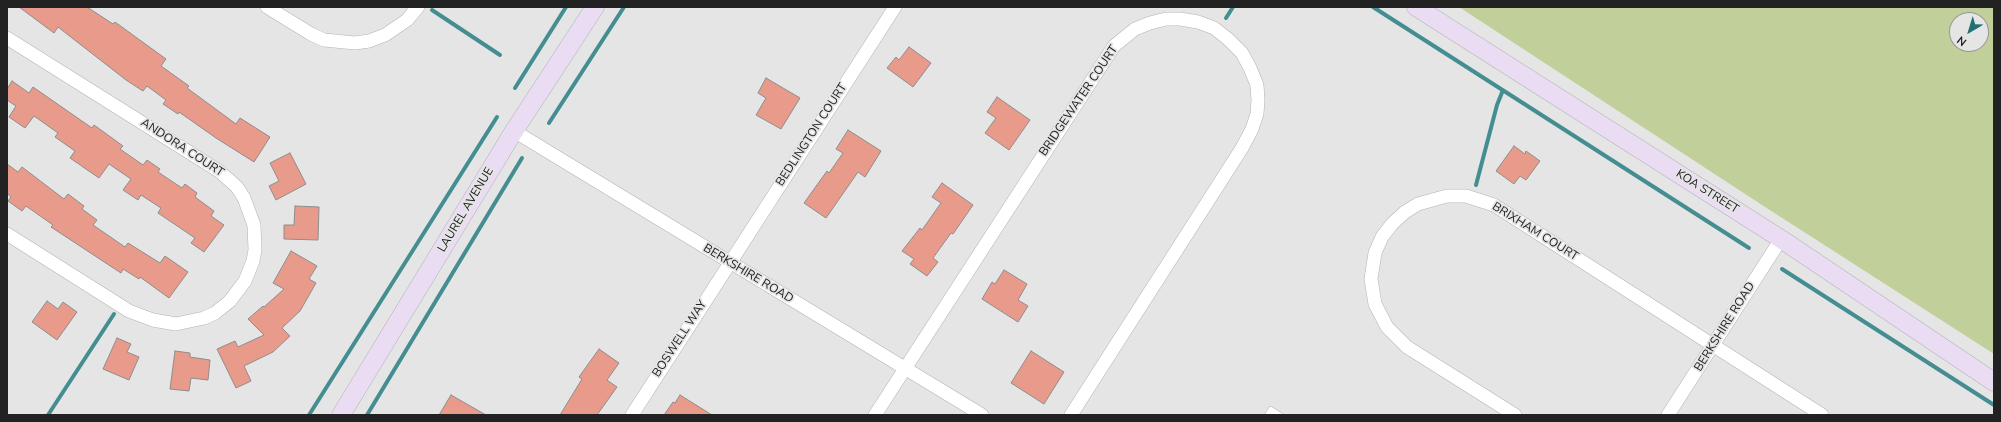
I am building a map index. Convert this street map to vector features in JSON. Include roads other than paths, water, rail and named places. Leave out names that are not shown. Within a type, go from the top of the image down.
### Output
[{"type":"main road","name":"LAUREL AVENUE","points":[[341,415],[514,131],[595,7]]},
{"type":"main road","name":"KOA STREET","points":[[1416,7],[1781,239],[1994,382]]},
{"type":"street","points":[[267,7],[311,34],[324,40],[355,43],[369,41],[384,35],[407,20],[418,7]]},
{"type":"street","name":"BEDLINGTON COURT","points":[[729,263],[895,7]]},
{"type":"street","name":"BRIDGEWATER COURT","points":[[875,415],[1114,46],[1135,29],[1150,23],[1166,19],[1180,19],[1198,22],[1214,28],[1242,53],[1250,68],[1256,85],[1258,100],[1257,114],[1252,129],[1242,148],[1071,415]]},
{"type":"street","name":"ANDORA COURT","points":[[7,38],[219,171],[237,187],[244,198],[254,225],[255,250],[253,261],[245,281],[230,301],[215,313],[204,318],[176,324],[153,320],[129,311],[7,234]]},
{"type":"street","name":"BERKSHIRE ROAD","points":[[514,131],[729,263],[982,415]]},
{"type":"street","name":"BRIXHAM COURT","points":[[1514,415],[1407,347],[1387,327],[1375,304],[1371,279],[1375,253],[1382,237],[1392,224],[1405,212],[1418,204],[1447,196],[1466,196],[1494,205],[1822,415]]},
{"type":"street","name":"BERKSHIRE ROAD","points":[[1668,415],[1714,346],[1781,239]]},
{"type":"street","name":"BOSWELL WAY","points":[[632,415],[729,263]]},
{"type":"lane","points":[[1268,415],[1271,410],[1278,415]]},
{"type":"waterway","points":[[515,88],[566,7]]},
{"type":"waterway","points":[[549,123],[624,7]]},
{"type":"waterway","points":[[1226,18],[1233,7]]},
{"type":"waterway","points":[[1373,7],[1749,248]]},
{"type":"waterway","points":[[432,10],[500,55]]},
{"type":"waterway","points":[[1476,185],[1497,105],[1503,90]]},
{"type":"waterway","points":[[309,415],[497,117]]},
{"type":"waterway","points":[[367,415],[522,158]]},
{"type":"waterway","points":[[1782,269],[1994,405]]},
{"type":"waterway","points":[[48,415],[114,314]]}]
